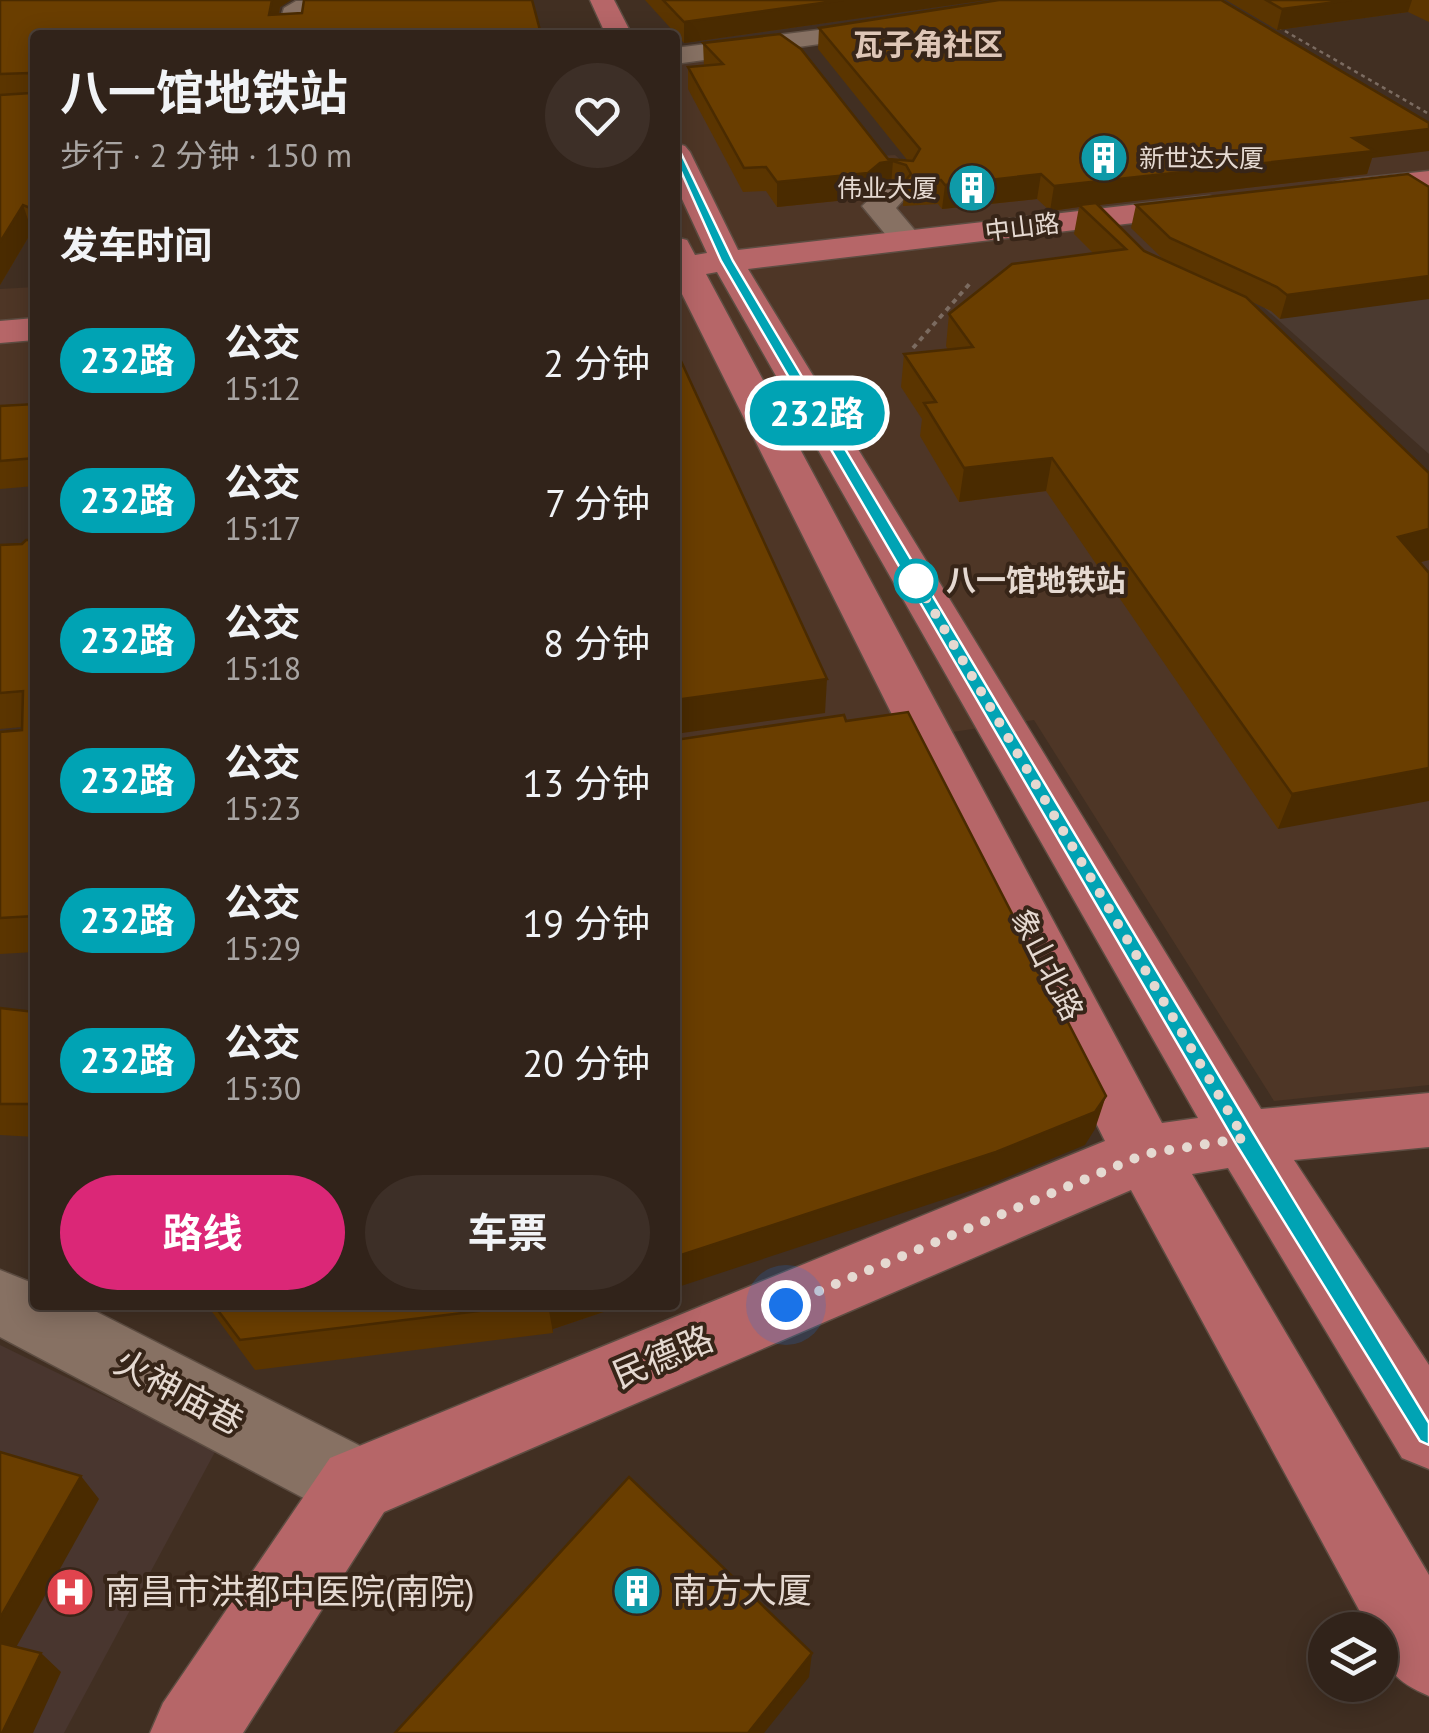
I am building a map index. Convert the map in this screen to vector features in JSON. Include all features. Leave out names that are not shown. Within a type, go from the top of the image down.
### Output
[{"type":"main road","points":[[602,0],[617,30]]},
{"type":"main road","points":[[680,162],[727,261],[1244,1138],[1429,1432]]},
{"type":"main road","points":[[1312,193],[1429,180]]},
{"type":"main road","name":"中山路","points":[[680,260],[727,261],[1234,202]]},
{"type":"main road","name":"象山北路","points":[[680,264],[891,724],[1145,1154],[1429,1654]]},
{"type":"main road","points":[[0,332],[30,329]]},
{"type":"main road","name":"民德路","points":[[356,1485],[1145,1154],[1244,1138],[1429,1120]]},
{"type":"main road","points":[[193,1733],[356,1485]]},
{"type":"street","points":[[290,30],[296,8],[406,0]]},
{"type":"street","points":[[845,10],[874,30]]},
{"type":"street","points":[[680,55],[911,24]]},
{"type":"street","points":[[785,42],[812,62]]},
{"type":"street","points":[[890,198],[878,206],[907,240]]},
{"type":"street","points":[[1098,218],[1132,252]]},
{"type":"street","name":"火神庙巷","points":[[31,1310],[356,1485]]},
{"type":"path","points":[[1277,26],[1429,114]]},
{"type":"path","points":[[912,348],[972,281]]},
{"type":"shaded area","points":[[784,46],[792,162],[895,155],[913,171],[1429,130],[1429,187],[1136,271],[1429,497],[1429,570],[1417,575],[1429,589],[1429,1085],[1274,1101],[1034,720],[680,772],[680,58]]},
{"type":"shaded area","points":[[1429,270],[1429,454],[1251,296]]},
{"type":"shaded area","points":[[30,287],[30,419],[0,421],[0,289]]},
{"type":"shaded area","name":"南昌市洪都中医院(南院)","points":[[0,1345],[216,1450],[64,1733],[0,1733]]},
{"type":"building","points":[[0,0],[272,0],[269,15],[302,13],[304,0],[532,0],[540,30],[30,30],[30,73],[0,74]]},
{"type":"building","points":[[663,0],[843,0],[684,22]]},
{"type":"building","points":[[999,0],[1221,0],[1429,123],[1429,129],[1353,138],[1374,151],[1054,186],[1041,174],[945,185],[941,180],[905,181],[911,174],[906,165],[893,161],[880,163],[868,173],[777,182],[766,167],[744,168],[688,67],[723,64],[703,43],[780,34],[801,49],[888,159],[913,161],[920,149],[819,28]]},
{"type":"building","points":[[1266,0],[1351,0],[1282,9]]},
{"type":"building","points":[[30,93],[30,208],[23,205],[0,242],[0,95]]},
{"type":"building","points":[[1408,174],[1429,187],[1429,276],[1287,295],[1170,238],[1136,205]]},
{"type":"building","points":[[1096,203],[1144,251],[1246,297],[1429,473],[1429,529],[1398,537],[1429,573],[1429,768],[1292,794],[1052,458],[964,468],[924,403],[936,402],[904,354],[973,347],[949,314],[1012,264],[1126,249],[1079,205]]},
{"type":"building","points":[[680,359],[827,679],[680,699]]},
{"type":"building","points":[[30,404],[30,458],[0,461],[0,406]]},
{"type":"building","points":[[30,540],[30,916],[0,918],[0,732],[22,730],[23,691],[0,693],[0,545]]},
{"type":"building","points":[[908,712],[1106,1096],[1095,1112],[996,1152],[680,1255],[680,739],[844,715],[846,721]]},
{"type":"building","points":[[0,1008],[30,1011],[30,1104],[0,1104]]},
{"type":"building","points":[[218,1310],[488,1310],[240,1340]]},
{"type":"building","points":[[0,1452],[81,1476],[0,1618]]},
{"type":"building","name":"南方大厦","points":[[629,1477],[812,1653],[748,1733],[395,1733]]},
{"type":"building","points":[[0,1643],[41,1653],[2,1733],[0,1733]]},
{"type":"bus line","name":"232路","points":[[680,162],[727,261],[1244,1138],[1429,1432]]},
{"type":"place","name":"新世达大厦","points":[[1104,158]]},
{"type":"place","name":"伟业大厦","points":[[972,188]]},
{"type":"place","name":"八一馆地铁站","points":[[916,581]]},
{"type":"place","name":"南方大厦","points":[[637,1591]]},
{"type":"place","name":"南昌市洪都中医院(南院)","points":[[70,1592]]},
{"type":"district","name":"瓦子角社区","points":[[928,45]]},
{"type":"route","points":[[786,1305],[1145,1154],[1244,1138],[915,578],[916,581]]}]
